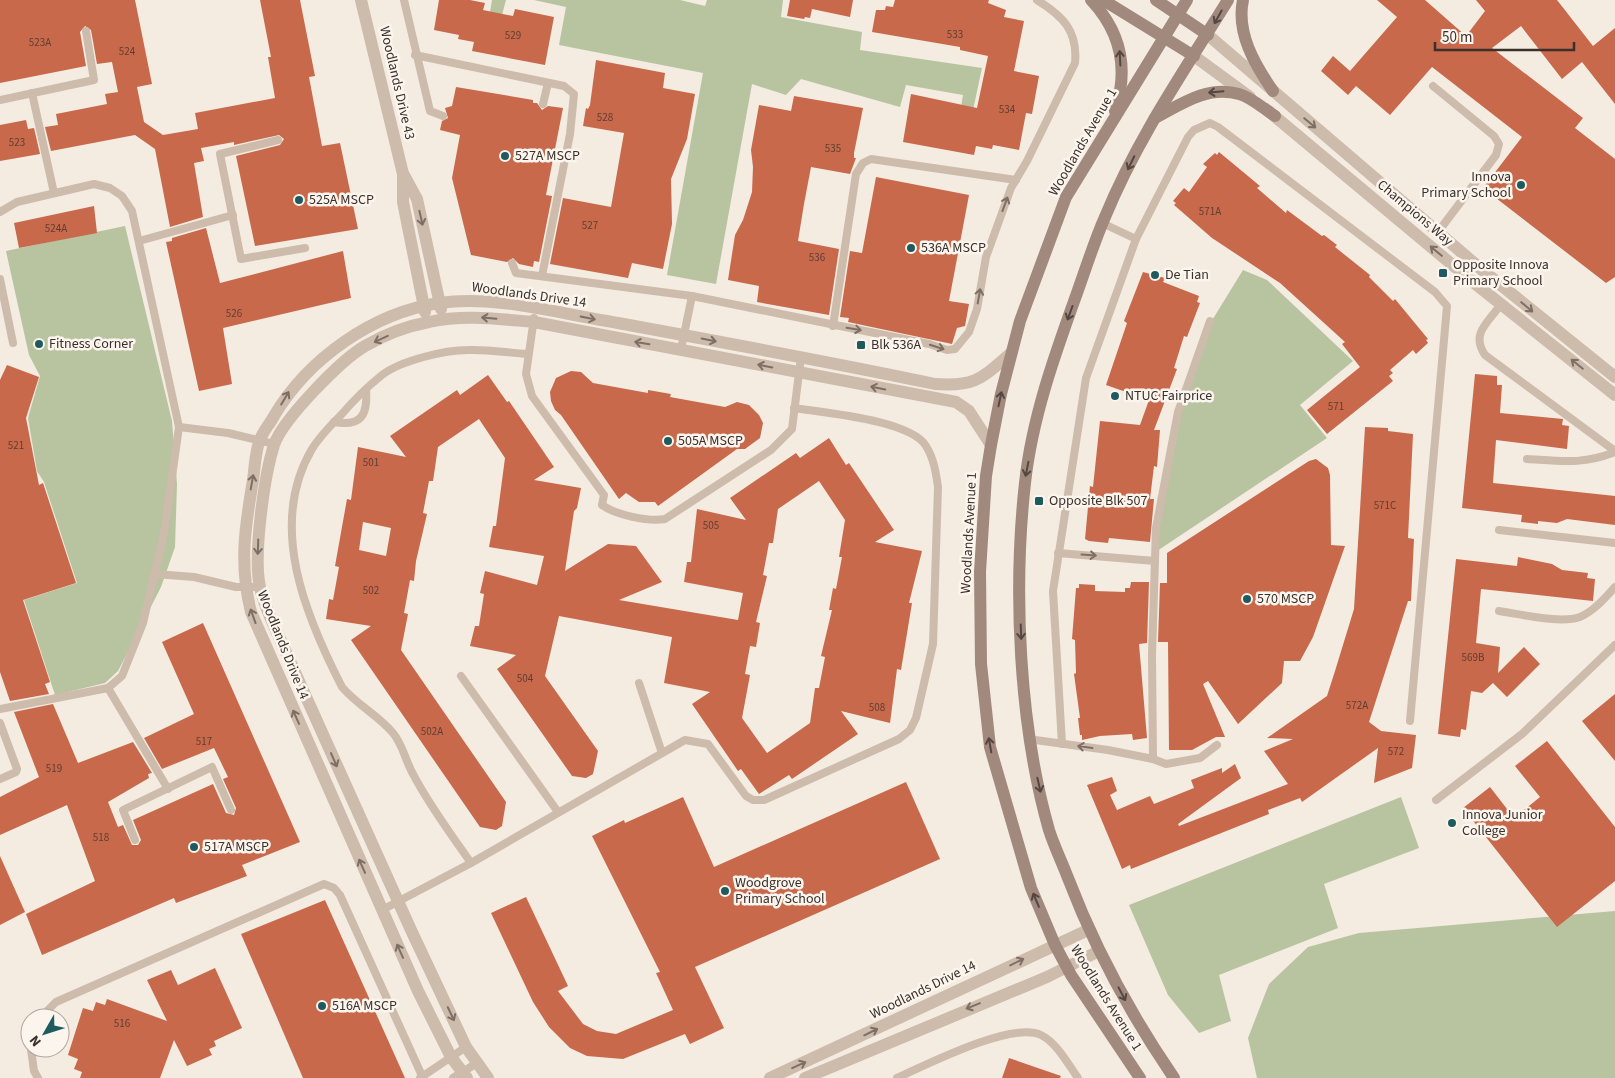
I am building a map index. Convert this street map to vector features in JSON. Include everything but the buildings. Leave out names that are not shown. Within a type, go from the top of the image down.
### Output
[{"type":"street","name":"Woodlands Drive 43","points":[[361,0],[403,174],[403,202],[427,322]]},
{"type":"street","points":[[1091,0],[1112,26],[1121,52],[1117,104],[1111,123]]},
{"type":"street","points":[[1103,0],[1194,56]]},
{"type":"street","points":[[1156,0],[1208,34]]},
{"type":"street","name":"Woodlands Avenue 1","points":[[1140,1078],[1067,967],[1055,945],[1031,888],[990,747],[981,664],[980,572],[986,476],[1011,353],[1066,197],[1187,0]]},
{"type":"street","name":"Woodlands Avenue 1","points":[[1174,1078],[1144,1034],[1088,930],[1050,830],[1028,739],[1022,663],[1020,579],[1025,482],[1042,401],[1061,337],[1102,223],[1152,119],[1228,0]]},
{"type":"street","points":[[1243,0],[1241,13],[1254,63],[1273,91]]},
{"type":"street","name":"Champions Way","points":[[1208,34],[1438,232],[1552,328],[1615,377]]},
{"type":"street","name":"Champions Way","points":[[1194,56],[1275,116],[1615,395]]},
{"type":"street","points":[[1152,119],[1204,94],[1220,91],[1240,94],[1275,116]]},
{"type":"street","name":"Woodlands Drive 43","points":[[403,174],[417,199],[444,319]]},
{"type":"street","name":"Woodlands Drive 14","points":[[461,1076],[418,991],[250,612],[245,588],[243,546],[260,440],[290,391],[350,337],[392,315],[424,306],[469,300],[535,308],[683,334],[935,384],[960,386],[984,377],[1011,353]]},
{"type":"street","name":"Woodlands Drive 14","points":[[488,1078],[466,1047],[398,903],[271,620],[259,587],[258,546],[262,506],[274,444],[294,413],[313,392],[364,346],[396,331],[427,322],[466,316],[534,322],[956,402],[962,404],[974,416],[991,445]]},
{"type":"street","name":"Woodlands Drive 14","points":[[770,1078],[1088,930]]},
{"type":"street","points":[[805,1078],[1067,967],[1099,951]]},
{"type":"lane","points":[[404,0],[430,111],[443,116]]},
{"type":"lane","points":[[512,263],[516,273],[692,296],[833,326],[920,342],[947,350],[954,349],[969,332],[977,309],[986,257],[1016,180],[1075,64],[1076,49],[1070,29],[1058,15],[1037,0]]},
{"type":"lane","points":[[0,100],[94,80],[86,31]]},
{"type":"lane","points":[[416,55],[564,86],[571,90],[575,101],[542,276]]},
{"type":"lane","points":[[542,104],[548,83]]},
{"type":"lane","points":[[1433,86],[1494,136],[1499,144],[1496,155],[1438,232]]},
{"type":"lane","points":[[32,93],[54,193]]},
{"type":"lane","points":[[1062,744],[1053,591],[1086,378],[1136,239],[1188,137],[1194,130],[1210,124],[1225,132],[1435,292],[1447,306],[1410,721]]},
{"type":"lane","points":[[278,140],[220,154],[241,259],[305,248]]},
{"type":"lane","points":[[833,326],[856,174],[864,163],[871,159],[1016,180]]},
{"type":"lane","points":[[0,212],[17,202],[94,184],[110,188],[122,196],[132,211],[178,428],[164,533],[155,574],[143,623],[122,676],[108,688],[0,709]]},
{"type":"lane","points":[[139,241],[233,214]]},
{"type":"lane","points":[[1102,223],[1136,239]]},
{"type":"lane","points":[[0,279],[13,343]]},
{"type":"lane","points":[[681,349],[692,296]]},
{"type":"lane","points":[[1502,304],[1480,331],[1478,345],[1485,354],[1615,452]]},
{"type":"lane","points":[[535,308],[526,374],[532,396],[604,495],[602,504],[609,510],[656,521],[665,519],[779,443],[792,429],[801,357]]},
{"type":"lane","points":[[1153,759],[1152,655],[1156,528],[1178,412],[1210,322]]},
{"type":"lane","points":[[471,864],[419,784],[401,745],[392,732],[353,700],[342,687],[302,594],[293,545],[292,521],[296,494],[311,452],[328,427],[383,374],[428,356],[468,350],[528,354]]},
{"type":"lane","points":[[334,422],[346,425],[356,422],[364,413],[367,403],[366,390]]},
{"type":"lane","points":[[382,910],[471,864],[685,740],[708,744],[746,796],[753,800],[764,800],[898,739],[910,730],[916,718],[933,644],[938,487],[934,463],[926,445],[913,434],[896,426],[794,408]]},
{"type":"lane","points":[[178,428],[228,433],[274,444]]},
{"type":"lane","points":[[1527,459],[1579,462],[1596,460],[1615,452]]},
{"type":"lane","points":[[1499,530],[1615,543]]},
{"type":"lane","points":[[1058,553],[1155,561]]},
{"type":"lane","points":[[155,574],[194,577],[245,588],[259,587]]},
{"type":"lane","points":[[1499,611],[1564,620],[1580,617],[1597,606],[1615,587]]},
{"type":"lane","points":[[1436,800],[1522,734],[1615,645]]},
{"type":"lane","points":[[461,676],[558,812]]},
{"type":"lane","points":[[639,684],[662,753]]},
{"type":"lane","points":[[108,688],[168,789]]},
{"type":"lane","points":[[0,722],[17,767],[16,772],[0,779]]},
{"type":"lane","points":[[1028,739],[1153,759],[1166,764],[1200,758],[1217,745]]},
{"type":"lane","points":[[136,840],[123,810],[212,767],[231,810]]},
{"type":"lane","points":[[50,1008],[56,1002],[324,884],[334,888],[340,895],[422,1078],[466,1047]]},
{"type":"lane","points":[[897,1078],[980,1042],[1025,1031],[1041,1035],[1056,1048],[1078,1078]]},
{"type":"lane","points":[[32,1058],[34,1071],[38,1078]]},
{"type":"lane","points":[[461,1076],[477,1063]]},
{"type":"green space","points":[[492,0],[506,0],[502,15],[490,12]]},
{"type":"green space","points":[[534,0],[680,0],[705,6],[707,0],[783,0],[781,17],[862,32],[860,50],[982,68],[973,110],[961,107],[963,95],[906,85],[900,107],[801,79],[786,95],[752,84],[716,284],[667,275],[703,73],[559,45],[566,7]]},
{"type":"green space","points":[[125,226],[172,421],[177,484],[175,547],[161,587],[118,671],[105,683],[55,695],[24,600],[77,583],[44,482],[37,471],[28,418],[40,376],[29,355],[6,251]]},
{"type":"green space","points":[[1243,270],[1267,280],[1353,361],[1300,405],[1327,438],[1157,551],[1157,528],[1180,412],[1211,322]]},
{"type":"green space","points":[[1401,797],[1419,848],[1324,884],[1338,928],[1219,975],[1231,1021],[1199,1033],[1168,995],[1129,905]]},
{"type":"green space","points":[[1615,911],[1615,1078],[1257,1078],[1248,1038],[1269,984],[1308,947],[1359,933]]},
{"type":"place","name":"527A MSCP","points":[[505,156]]},
{"type":"place","name":"Innova Primary School","points":[[1521,185]]},
{"type":"place","name":"525A MSCP","points":[[299,200]]},
{"type":"place","name":"536A MSCP","points":[[911,248]]},
{"type":"place","name":"Opposite Innova Primary School","points":[[1443,273]]},
{"type":"place","name":"De Tian","points":[[1155,275]]},
{"type":"place","name":"Fitness Corner","points":[[39,344]]},
{"type":"place","name":"Blk 536A","points":[[861,345]]},
{"type":"place","name":"NTUC Fairprice","points":[[1115,396]]},
{"type":"place","name":"505A MSCP","points":[[668,441]]},
{"type":"place","name":"Opposite Blk 507","points":[[1039,501]]},
{"type":"place","name":"570 MSCP","points":[[1247,599]]},
{"type":"place","name":"Innova Junior College","points":[[1452,823]]},
{"type":"place","name":"517A MSCP","points":[[194,847]]},
{"type":"place","name":"Woodgrove Primary School","points":[[725,891]]},
{"type":"place","name":"516A MSCP","points":[[322,1006]]}]
